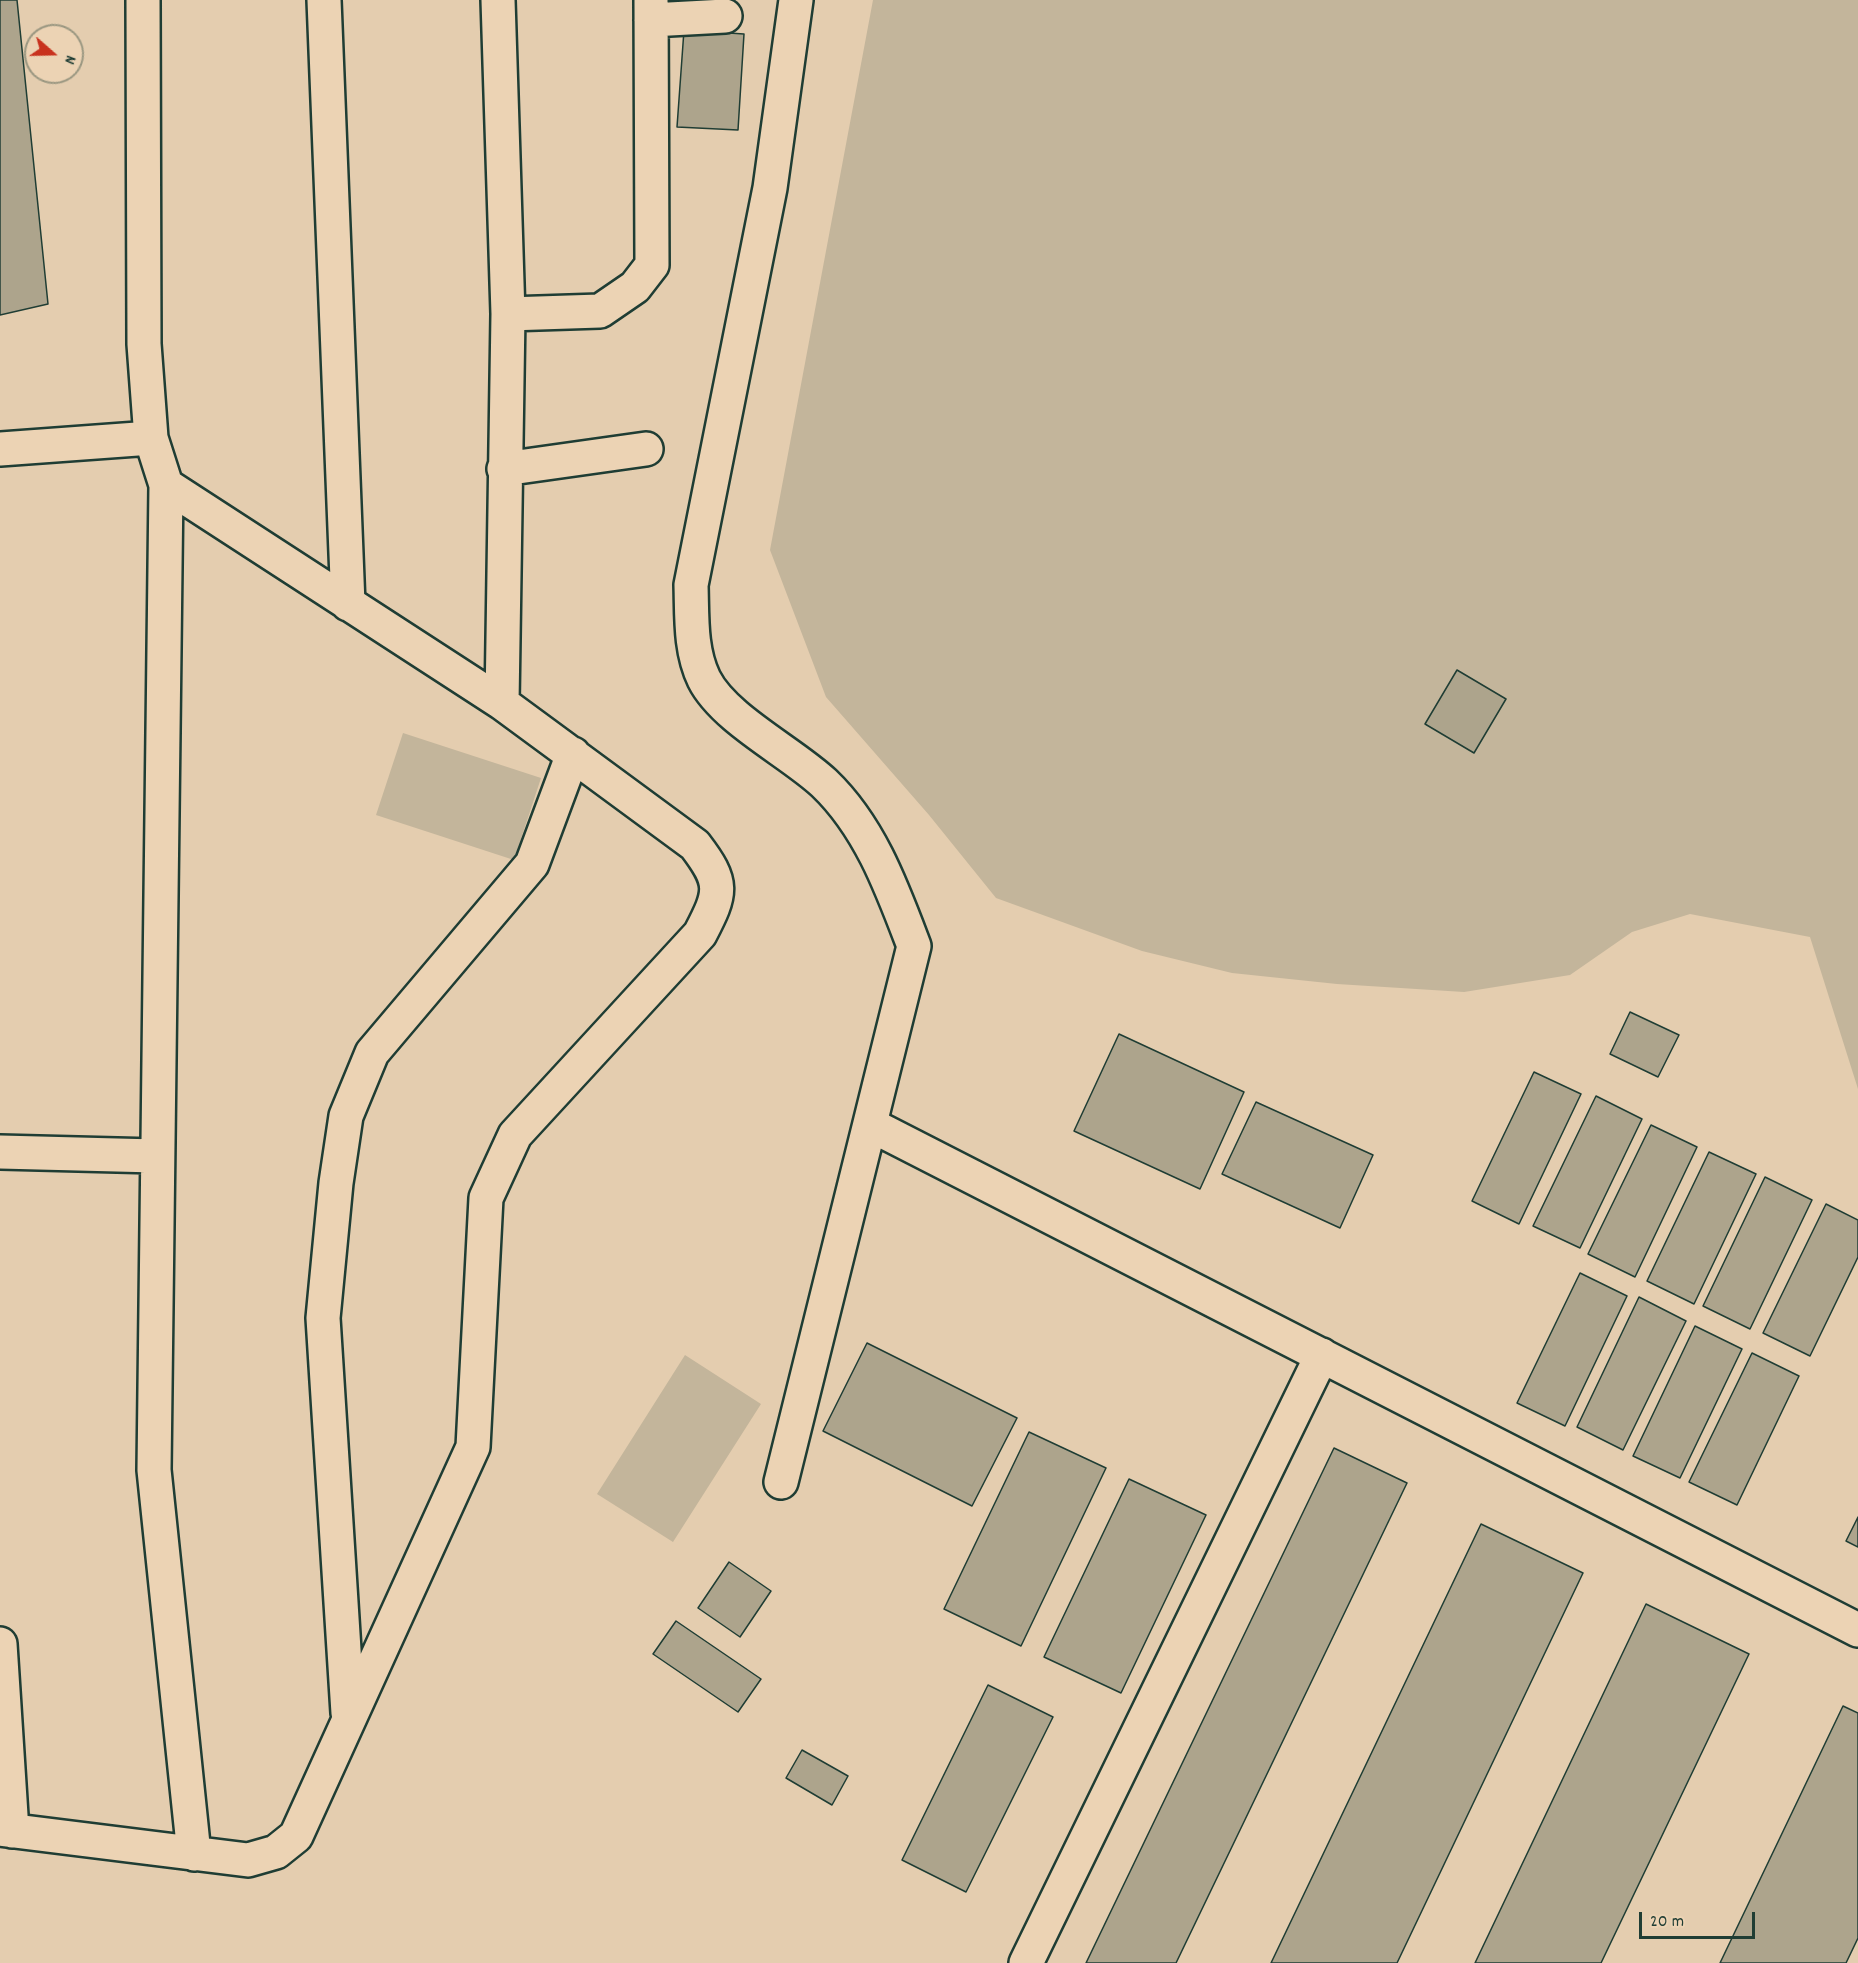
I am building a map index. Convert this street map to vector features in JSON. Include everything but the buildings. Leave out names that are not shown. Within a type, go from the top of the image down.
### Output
[{"type":"street","points":[[143,0],[144,344],[151,438],[166,485],[156,1156],[154,1470],[194,1854]]},
{"type":"street","points":[[324,0],[348,604]]},
{"type":"street","points":[[498,0],[507,314],[502,703]]},
{"type":"street","points":[[781,1482],[914,946],[887,874],[854,819],[824,783],[723,704],[704,680],[692,637],[691,585],[770,188],[796,0]]},
{"type":"street","points":[[507,314],[600,311],[635,287],[652,265],[651,10],[725,16]]},
{"type":"street","points":[[0,449],[151,438]]},
{"type":"street","points":[[504,469],[646,449]]},
{"type":"street","points":[[0,1644],[6,1830],[248,1860],[276,1852],[296,1836],[473,1447],[486,1198],[515,1135],[700,934],[716,902],[714,870],[695,845],[502,703],[166,485]]},
{"type":"street","points":[[348,1718],[323,1318],[336,1183],[346,1116],[372,1053],[532,864],[573,754]]},
{"type":"street","points":[[871,1125],[1858,1630]]},
{"type":"street","points":[[0,1152],[156,1156]]},
{"type":"street","points":[[1026,1963],[1323,1355]]},
{"type":"shaded area","points":[[873,0],[1858,0],[1858,1089],[1810,937],[1690,914],[1632,932],[1570,975],[1464,992],[1337,984],[1232,973],[1142,951],[996,898],[929,815],[826,697],[770,550]]},
{"type":"shaded area","points":[[403,733],[541,778],[514,860],[376,815]]},
{"type":"shaded area","points":[[685,1355],[761,1404],[673,1542],[597,1494]]}]
